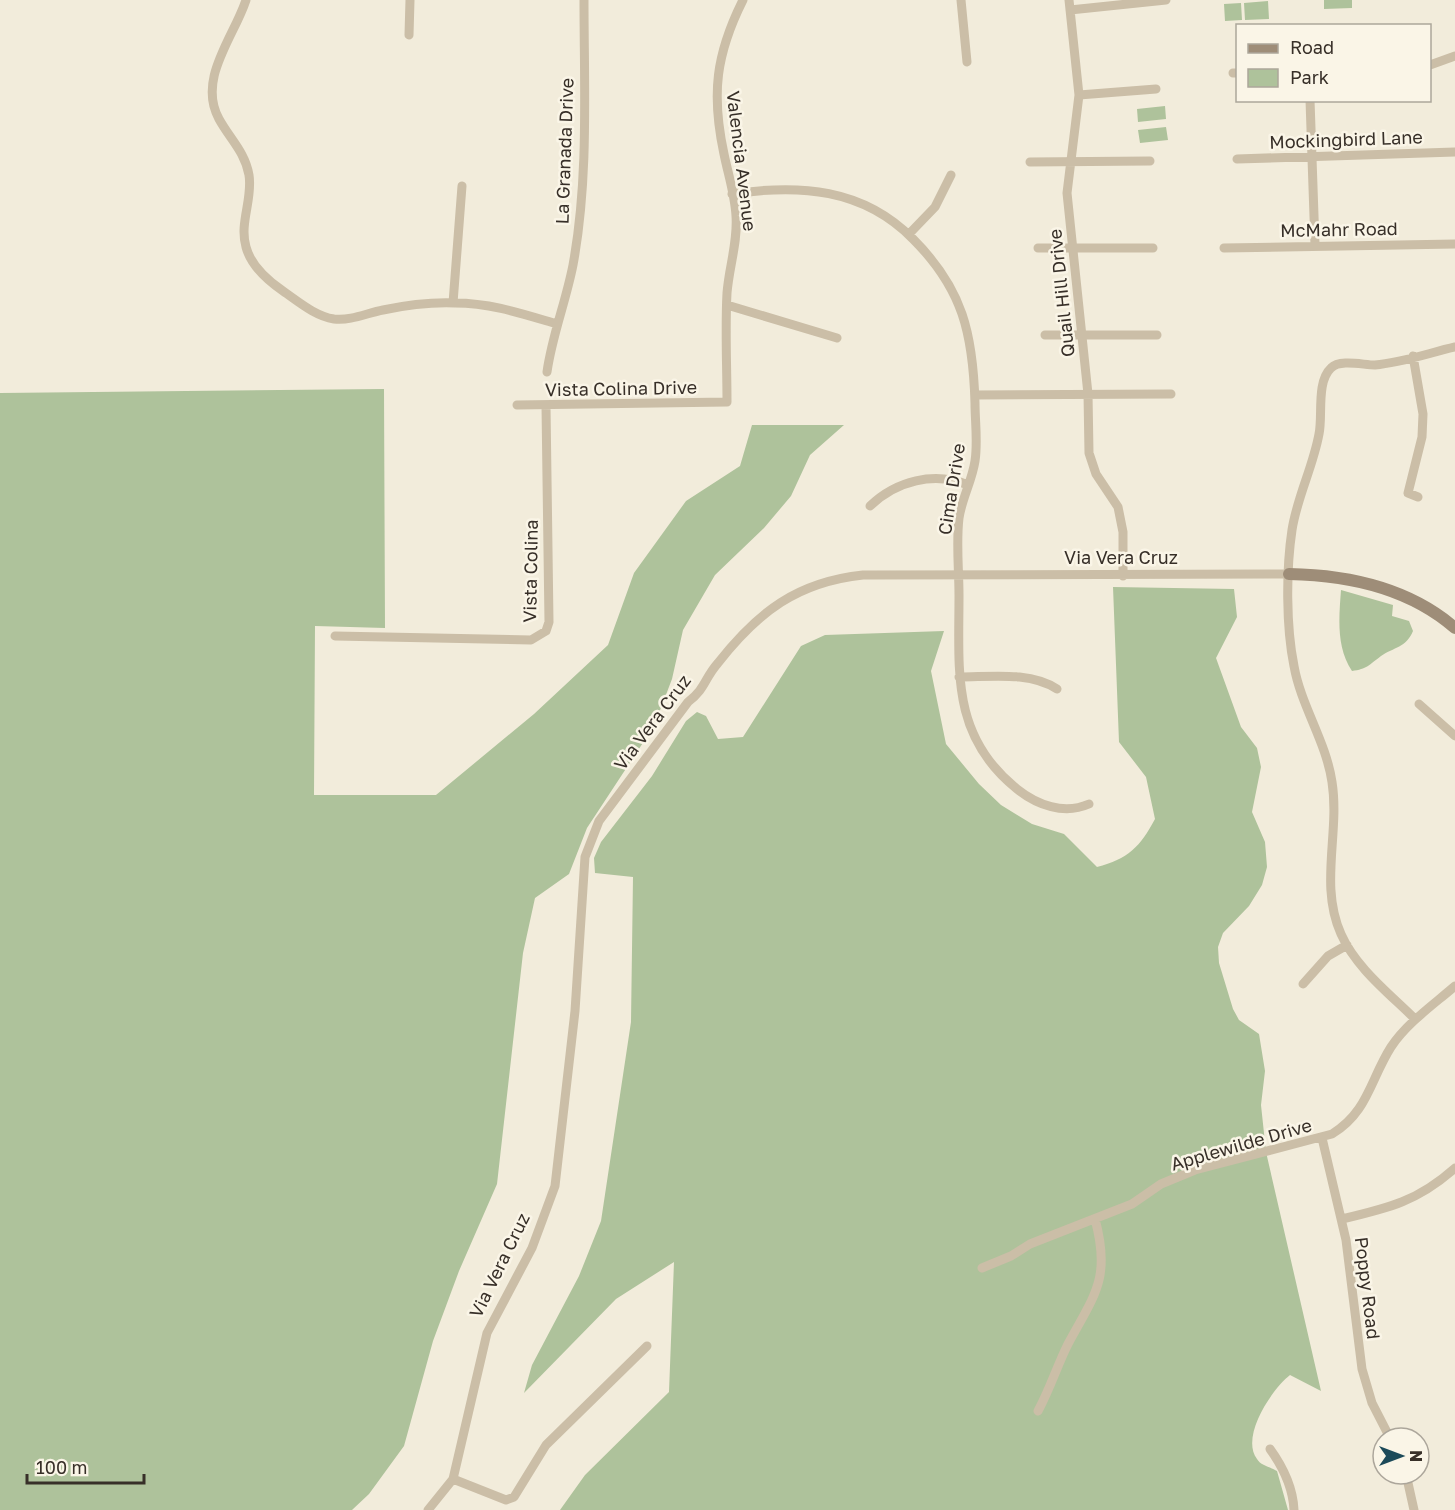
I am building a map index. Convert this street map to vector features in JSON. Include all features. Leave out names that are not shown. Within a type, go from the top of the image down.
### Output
[{"type":"street","points":[[246,0],[217,63],[213,93],[219,119],[240,150],[249,176],[243,232],[253,262],[272,284],[315,313],[334,319],[348,319],[425,303],[453,303],[500,307],[557,324]]},
{"type":"street","points":[[409,35],[410,0]]},
{"type":"street","name":"La Granada Drive","points":[[547,372],[573,266],[582,190],[584,0]]},
{"type":"street","name":"Valencia Avenue","points":[[727,402],[727,305],[736,239],[736,214],[717,124],[716,81],[720,55],[730,26],[743,0]]},
{"type":"street","points":[[961,0],[967,62]]},
{"type":"street","points":[[1070,5],[1166,0]]},
{"type":"street","name":"Quail Hill Drive","points":[[1070,5],[1079,95],[1067,193],[1088,394],[1089,453],[1096,474],[1118,507],[1123,532],[1123,576]]},
{"type":"street","points":[[1431,65],[1455,56]]},
{"type":"street","points":[[1079,95],[1156,89]]},
{"type":"street","points":[[1310,102],[1314,156],[1315,245]]},
{"type":"street","name":"Mockingbird Lane","points":[[1237,159],[1455,152]]},
{"type":"street","points":[[1030,162],[1150,161]]},
{"type":"street","points":[[909,234],[935,207],[951,175]]},
{"type":"street","points":[[453,303],[462,186]]},
{"type":"street","name":"Cima Drive","points":[[732,194],[798,188],[821,190],[878,211],[909,234],[928,253],[959,303],[973,355],[976,452],[959,520],[959,677],[966,718],[976,743],[1001,776],[1022,793],[1048,806],[1063,810],[1089,804]]},
{"type":"street","name":"McMahr Road","points":[[1224,248],[1455,244]]},
{"type":"street","points":[[1038,248],[1153,248]]},
{"type":"street","points":[[727,305],[837,338]]},
{"type":"street","points":[[1045,335],[1157,335]]},
{"type":"street","points":[[1415,1020],[1366,970],[1347,945],[1333,907],[1330,871],[1334,797],[1332,779],[1325,748],[1302,694],[1294,666],[1290,638],[1289,574],[1292,529],[1319,434],[1324,379],[1331,368],[1338,364],[1377,364],[1455,347]]},
{"type":"street","points":[[1413,356],[1423,414],[1422,437],[1408,493],[1418,497]]},
{"type":"street","points":[[975,395],[1171,394]]},
{"type":"street","name":"Vista Colina Drive","points":[[516,405],[727,402]]},
{"type":"street","name":"Vista Colina","points":[[335,636],[531,640],[546,631],[549,622],[546,406]]},
{"type":"street","points":[[870,506],[892,488],[907,483],[932,478],[968,485]]},
{"type":"street","name":"Via Vera Cruz","points":[[428,1510],[453,1479],[487,1333],[532,1248],[555,1186],[575,1011],[585,857],[600,821],[688,702],[702,691],[710,672],[744,630],[770,608],[803,589],[837,578],[959,574],[1123,576],[1289,574],[1354,579],[1383,588],[1417,604],[1455,628]]},
{"type":"street","points":[[959,677],[1026,677],[1048,683],[1057,689]]},
{"type":"street","points":[[1419,704],[1455,736]]},
{"type":"street","points":[[1303,984],[1328,956],[1347,945]]},
{"type":"street","name":"Applewilde Drive","points":[[982,1268],[1011,1256],[1030,1244],[1132,1204],[1161,1184],[1195,1170],[1322,1138],[1349,1123],[1361,1109],[1392,1046],[1415,1020],[1455,986]]},
{"type":"street","name":"Poppy Road","points":[[1322,1138],[1342,1219],[1362,1369],[1372,1402],[1384,1426]]},
{"type":"street","points":[[1342,1219],[1405,1203],[1433,1188],[1455,1168]]},
{"type":"street","points":[[1038,1411],[1054,1381],[1067,1346],[1098,1289],[1102,1244],[1095,1219]]},
{"type":"street","points":[[453,1479],[506,1500],[514,1497],[546,1445],[647,1346]]},
{"type":"street","points":[[1270,1449],[1282,1467],[1294,1510]]},
{"type":"street","points":[[1409,1486],[1414,1510]]},
{"type":"green space","points":[[1324,0],[1352,0],[1352,8],[1324,9]]},
{"type":"green space","points":[[1268,1],[1269,19],[1245,20],[1244,3]]},
{"type":"green space","points":[[1241,3],[1242,20],[1225,21],[1224,4]]},
{"type":"green space","points":[[1165,106],[1166,119],[1138,122],[1137,109]]},
{"type":"green space","points":[[1166,127],[1168,140],[1140,143],[1138,130]]},
{"type":"green space","points":[[384,389],[385,628],[315,626],[314,795],[436,795],[534,714],[608,645],[634,573],[686,501],[740,466],[752,425],[844,425],[810,455],[791,496],[764,528],[715,575],[683,630],[672,679],[654,726],[587,828],[569,874],[535,898],[523,953],[497,1184],[459,1271],[433,1341],[404,1446],[369,1494],[352,1510],[0,1510],[0,393]]},
{"type":"green space","points":[[1113,587],[1234,589],[1237,617],[1216,658],[1241,727],[1257,748],[1261,767],[1252,812],[1265,842],[1267,867],[1262,885],[1249,906],[1223,933],[1218,947],[1219,963],[1233,1009],[1239,1020],[1259,1034],[1265,1071],[1261,1105],[1266,1152],[1321,1391],[1290,1375],[1267,1402],[1255,1426],[1252,1439],[1253,1450],[1259,1461],[1277,1471],[1288,1510],[560,1510],[585,1475],[669,1392],[674,1262],[616,1299],[524,1393],[532,1365],[579,1276],[601,1221],[631,1022],[633,877],[595,873],[594,858],[601,842],[652,776],[686,721],[697,712],[706,716],[718,739],[743,737],[801,646],[825,635],[944,631],[931,671],[946,744],[979,784],[1001,805],[1032,824],[1064,834],[1097,867],[1117,860],[1138,844],[1155,819],[1146,777],[1119,742]]},
{"type":"green space","points":[[1341,590],[1393,605],[1392,616],[1409,621],[1413,631],[1410,637],[1368,666],[1352,671],[1341,642],[1339,622]]}]
